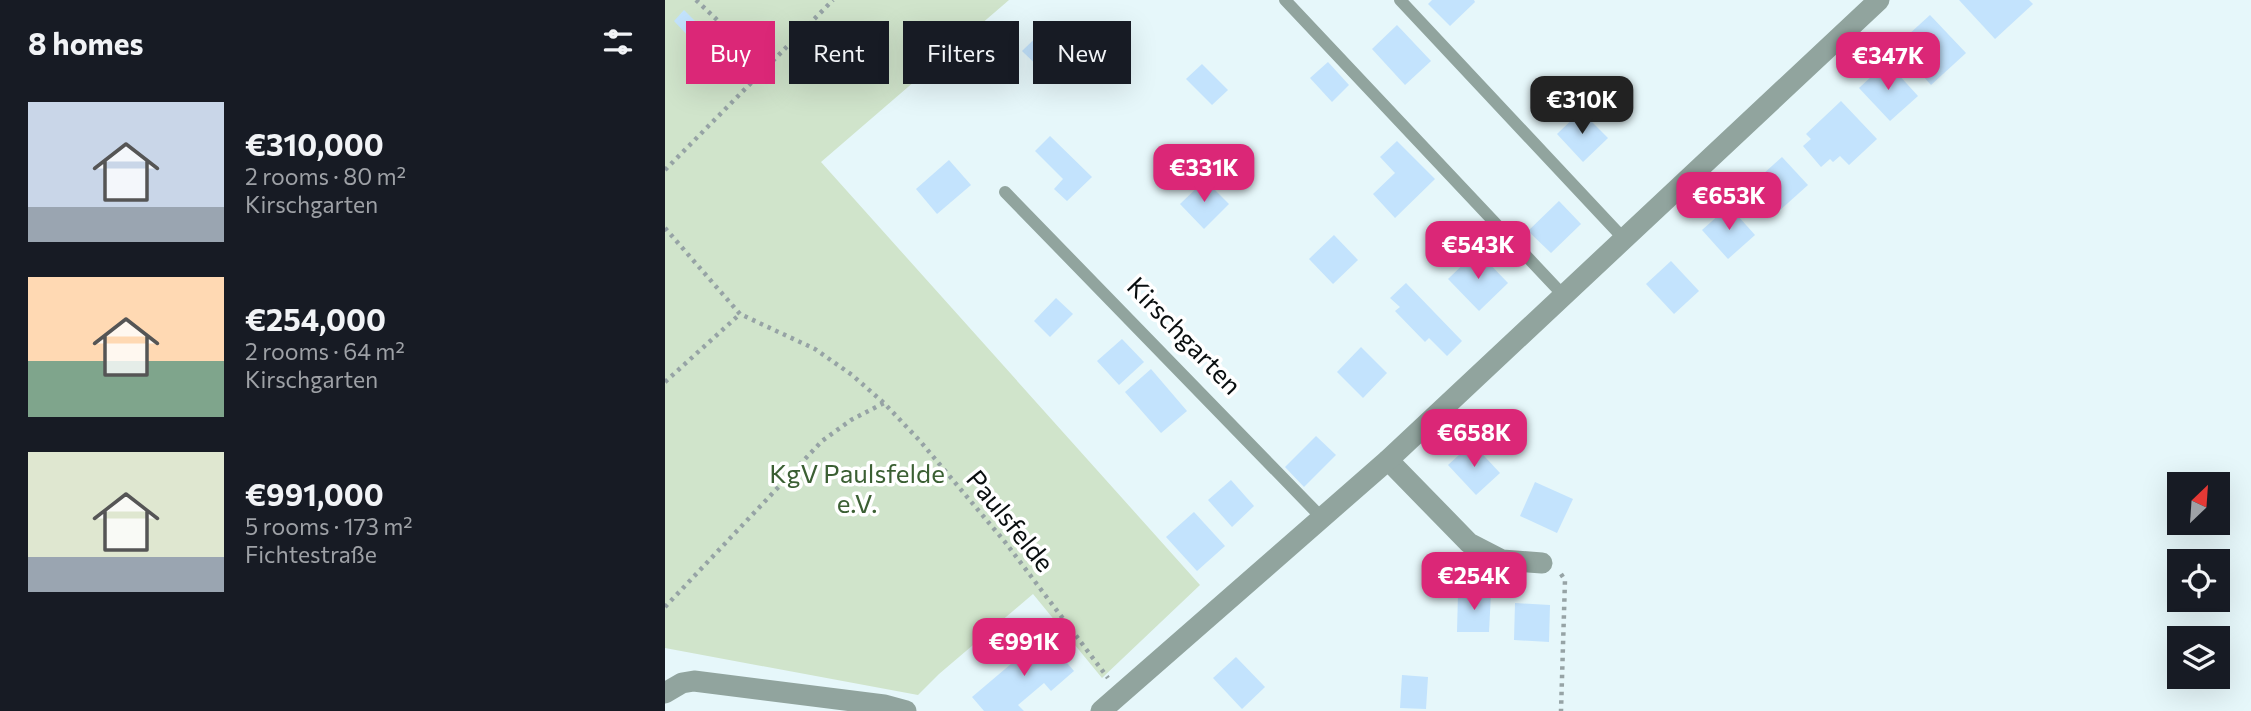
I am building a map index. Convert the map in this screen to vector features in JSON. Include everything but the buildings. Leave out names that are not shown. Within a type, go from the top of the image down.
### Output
[{"type":"street","points":[[1114,704],[1388,460],[1879,0]]},
{"type":"street","points":[[1388,460],[1469,542],[1502,560],[1542,563]]},
{"type":"street","points":[[665,693],[682,683],[694,681],[884,705],[906,711]]},
{"type":"lane","points":[[1285,0],[1564,296]]},
{"type":"lane","points":[[1400,0],[1624,239]]},
{"type":"lane","name":"Kirschgarten","points":[[1005,192],[1323,519]]},
{"type":"path","points":[[696,0],[718,21]]},
{"type":"path","points":[[775,61],[834,0]]},
{"type":"path","points":[[665,170],[752,84]]},
{"type":"path","name":"Paulsfelde","points":[[665,228],[740,314],[815,349],[884,402],[1005,542],[1114,704]]},
{"type":"path","points":[[665,382],[740,314]]},
{"type":"path","points":[[665,607],[822,441],[851,420],[884,402]]},
{"type":"path","points":[[1542,563],[1562,574],[1565,580],[1561,711]]},
{"type":"green space","name":"KgV Paulsfelde e.V.","points":[[665,0],[1009,0],[985,21],[903,21],[903,84],[912,84],[821,162],[1200,585],[1102,678],[1033,594],[918,695],[665,648]]}]
